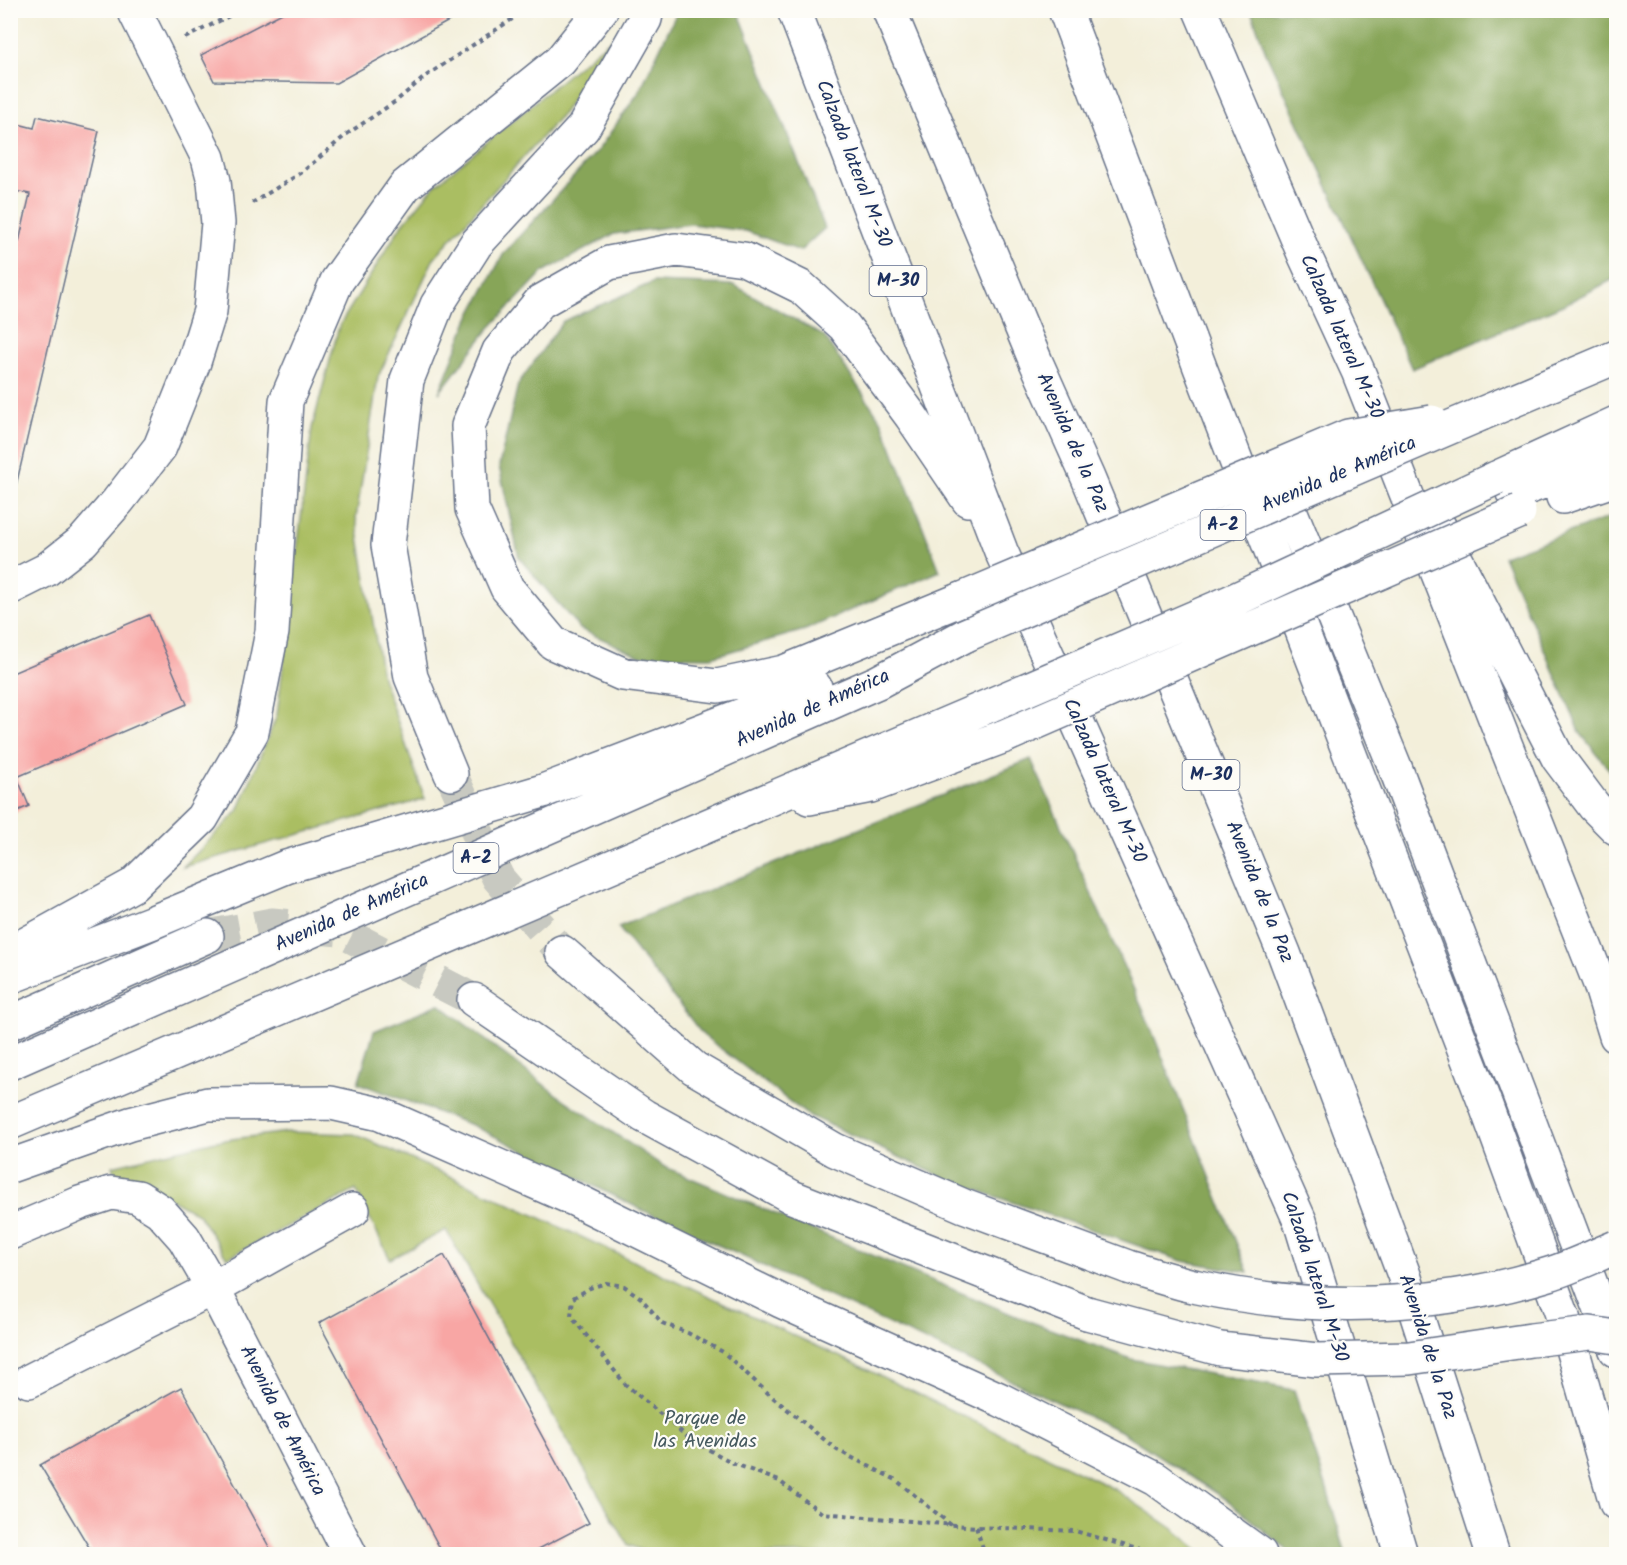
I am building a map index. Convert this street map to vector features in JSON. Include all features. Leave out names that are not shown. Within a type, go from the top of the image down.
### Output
[{"type":"main road","points":[[10,588],[46,570],[83,541],[160,447],[194,362],[210,311],[218,223],[214,180],[208,158],[134,10]]},
{"type":"main road","points":[[10,953],[133,885],[202,818],[252,732],[272,632],[286,401],[337,281],[405,186],[560,61],[601,10]]},
{"type":"main road","points":[[452,774],[411,677],[388,545],[407,380],[437,305],[476,244],[584,128],[645,19],[647,10]]},
{"type":"main road","name":"Calzada lateral M-30","points":[[794,10],[1001,551],[1300,1221],[1401,1554]]},
{"type":"main road","name":"Avenida de la Paz","points":[[889,10],[1036,362],[1088,478],[1284,953],[1404,1275],[1493,1554]]},
{"type":"main road","points":[[1065,10],[1201,370],[1486,1106],[1563,1317],[1617,1503]]},
{"type":"main road","name":"Calzada lateral M-30","points":[[1200,10],[1304,254],[1358,371],[1600,984],[1617,1036]]},
{"type":"main road","points":[[1001,551],[911,416],[844,326],[801,286],[744,259],[676,250],[609,263],[540,302],[499,351],[468,426],[472,509],[507,588],[554,643],[622,674],[717,686],[784,672],[1348,436],[1481,414]]},
{"type":"main road","name":"Avenida de América","points":[[10,1063],[878,682],[953,642],[1617,357]]},
{"type":"main road","points":[[1201,370],[1288,505],[1399,778],[1617,1350]]},
{"type":"main road","points":[[1358,371],[1558,758],[1594,806],[1617,828]]},
{"type":"main road","points":[[742,812],[871,786],[1005,736],[1508,495],[1617,423]]},
{"type":"main road","points":[[10,1123],[1228,603],[1397,524],[1469,511],[1617,455]]},
{"type":"main road","points":[[1508,495],[1617,479]]},
{"type":"main road","points":[[10,977],[153,922],[286,867],[543,791],[886,660],[953,642]]},
{"type":"main road","points":[[10,1023],[207,936]]},
{"type":"main road","points":[[562,952],[694,1068],[835,1150],[964,1206],[1128,1267],[1208,1289],[1267,1299],[1348,1305],[1410,1302],[1476,1291],[1550,1274],[1617,1247]]},
{"type":"main road","points":[[474,1000],[644,1116],[792,1197],[1087,1313],[1220,1348],[1317,1360],[1409,1358],[1531,1340],[1590,1334],[1617,1337]]},
{"type":"main road","points":[[10,1166],[130,1124],[208,1104],[330,1102],[380,1114],[576,1200],[781,1301],[1022,1411],[1156,1479],[1260,1554]]},
{"type":"main road","name":"Avenida de América","points":[[10,1233],[80,1203],[111,1193],[138,1197],[160,1211],[184,1238],[213,1288],[350,1554]]},
{"type":"main road","points":[[29,1381],[213,1288],[353,1210]]},
{"type":"path","points":[[156,53],[241,10]]},
{"type":"path","points":[[218,223],[301,173],[347,134],[396,101],[426,76],[526,10]]},
{"type":"path","points":[[951,1525],[896,1480],[837,1450],[770,1395],[723,1352],[688,1333],[662,1323],[641,1298],[624,1286],[606,1283],[590,1288],[573,1298],[571,1316],[625,1384],[691,1440],[735,1464],[779,1481],[822,1513],[951,1525],[976,1527],[1075,1531],[1153,1554]]},
{"type":"path","points":[[976,1527],[985,1554]]},
{"type":"green space","points":[[678,10],[738,11],[825,228],[800,251],[746,231],[691,224],[614,234],[543,272],[488,330],[439,393],[468,320],[504,253],[598,150],[639,92]]},
{"type":"green space","points":[[1251,11],[1616,11],[1616,278],[1565,304],[1412,369],[1266,53]]},
{"type":"green space","points":[[612,38],[564,112],[434,258],[378,377],[356,518],[382,677],[425,799],[183,867],[238,811],[277,715],[312,428],[339,326],[399,229],[434,186]]},
{"type":"green space","points":[[654,282],[734,285],[824,336],[882,422],[940,571],[805,630],[711,657],[640,656],[580,629],[519,558],[499,466],[518,384],[563,321]]},
{"type":"green space","points":[[1616,515],[1616,778],[1581,734],[1503,556]]},
{"type":"green space","points":[[1031,759],[1148,1021],[1248,1272],[1182,1261],[951,1181],[806,1114],[703,1035],[618,927]]},
{"type":"green space","points":[[439,1004],[556,1094],[663,1166],[1018,1317],[1131,1359],[1294,1390],[1346,1554],[1292,1554],[1227,1500],[1122,1432],[638,1208],[474,1126],[358,1083],[374,1031]]},
{"type":"green space","name":"Parque de las Avenidas","points":[[288,1132],[354,1134],[454,1178],[860,1366],[1114,1489],[1172,1528],[1204,1554],[652,1554],[628,1545],[446,1230],[390,1259],[356,1190],[227,1258],[198,1214],[139,1181],[116,1179],[112,1166],[216,1141]]},
{"type":"building","points":[[288,10],[469,10],[336,83],[214,81],[201,55]]},
{"type":"building","points":[[37,116],[99,131],[11,507],[10,241],[19,242],[30,194],[10,190],[10,122],[34,128]]},
{"type":"building","points":[[149,615],[187,704],[17,777],[29,806],[10,814],[10,674]]},
{"type":"building","points":[[444,1255],[589,1523],[529,1554],[443,1554],[319,1323]]},
{"type":"building","points":[[181,1387],[273,1554],[93,1554],[40,1465]]},
{"type":"tunnel","points":[[451,774],[498,878],[562,952]]},
{"type":"tunnel","points":[[207,936],[272,924],[338,930],[474,1000]]}]
